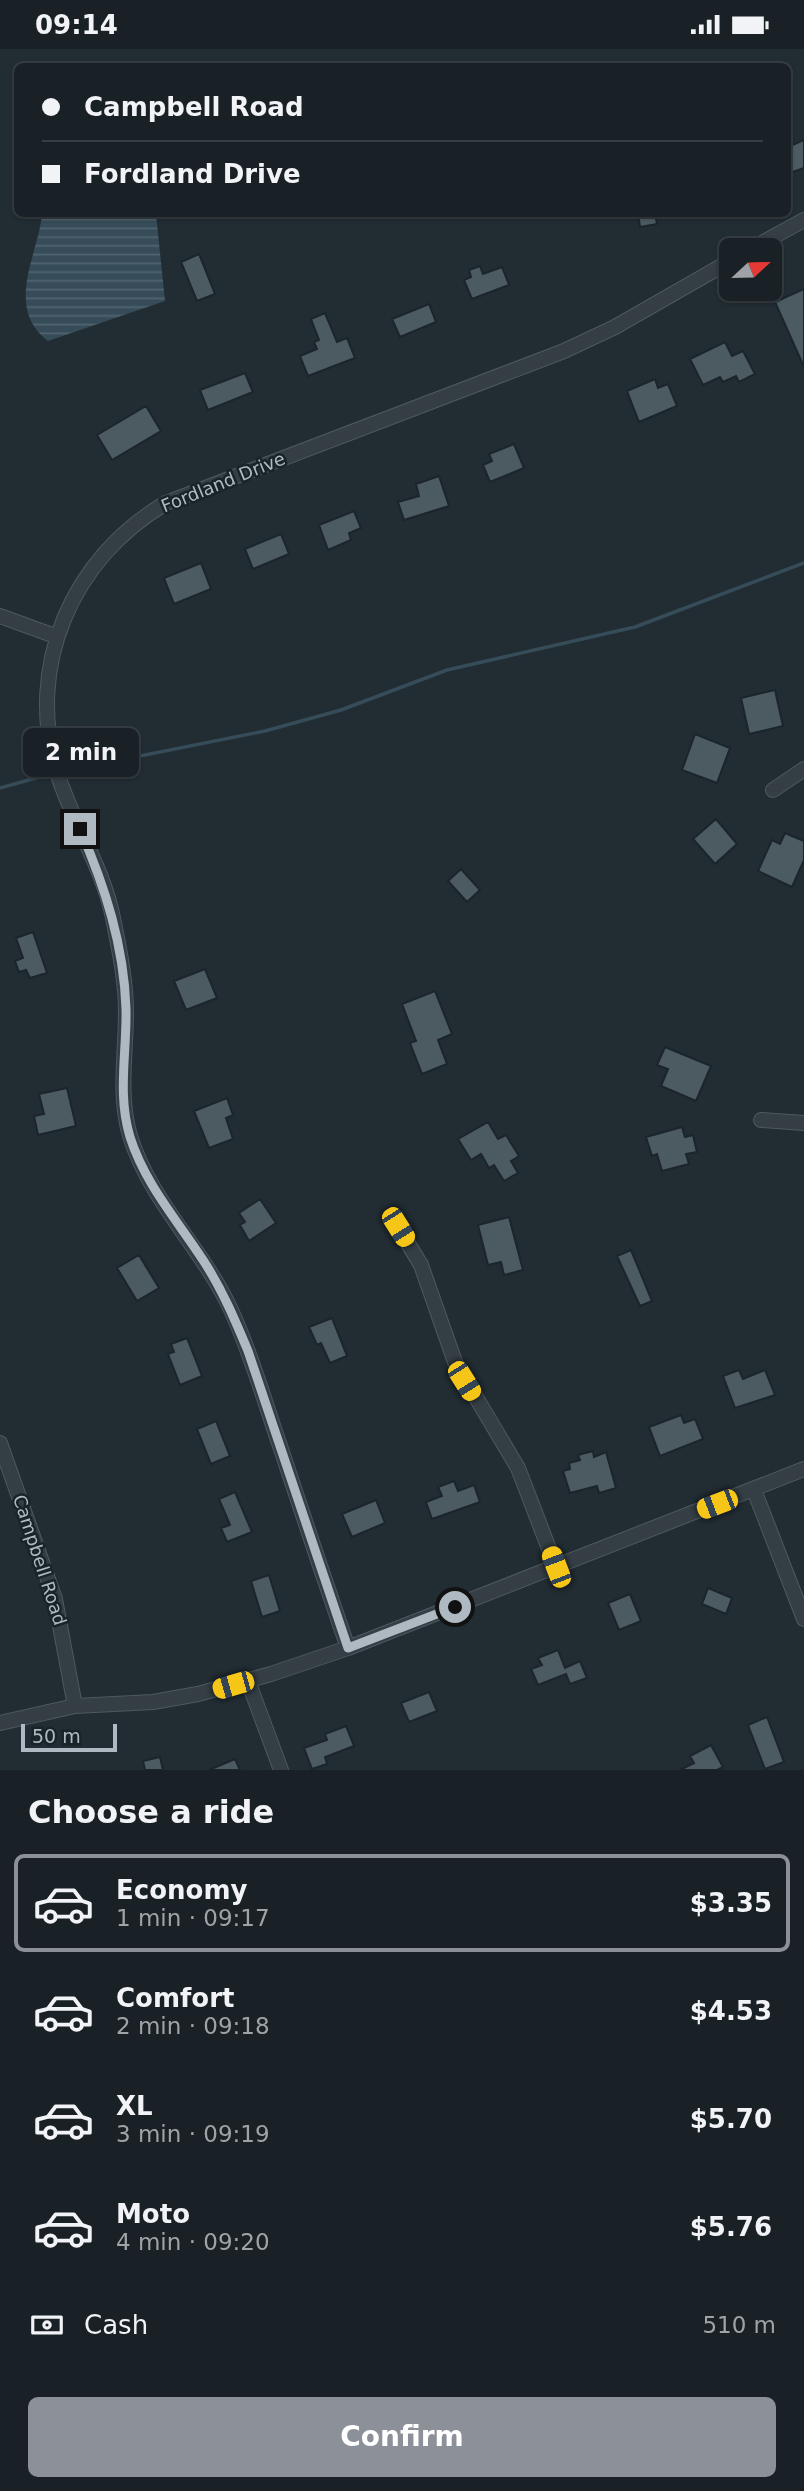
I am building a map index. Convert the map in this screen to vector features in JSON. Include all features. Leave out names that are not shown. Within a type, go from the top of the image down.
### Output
[{"type":"street","points":[[771,238],[804,220]]},
{"type":"street","name":"Fordland Drive","points":[[348,1648],[234,1317],[203,1260],[150,1182],[130,1135],[122,1082],[126,1008],[113,914],[63,789],[52,749],[48,694],[55,636],[79,584],[98,558],[121,534],[166,503],[564,351],[615,327],[719,267]]},
{"type":"street","points":[[0,616],[55,636]]},
{"type":"street","points":[[773,790],[804,769]]},
{"type":"street","points":[[761,1120],[804,1123]]},
{"type":"street","points":[[398,1227],[421,1265],[455,1362],[518,1468],[556,1567]]},
{"type":"street","name":"Campbell Road","points":[[0,1443],[55,1599],[75,1706]]},
{"type":"street","points":[[0,1723],[75,1706],[169,1700],[248,1681],[348,1648],[804,1469]]},
{"type":"street","points":[[754,1490],[804,1619]]},
{"type":"street","points":[[248,1681],[281,1770]]},
{"type":"water","points":[[41,217],[156,217],[165,301],[48,341],[35,328],[28,313],[26,297]]},
{"type":"building","points":[[804,140],[804,168],[791,173],[791,146]]},
{"type":"building","points":[[639,217],[656,217],[657,224],[640,227]]},
{"type":"building","points":[[199,254],[215,294],[197,301],[181,262]]},
{"type":"building","points":[[480,266],[483,274],[502,267],[509,285],[472,299],[464,280],[471,277],[469,270]]},
{"type":"building","points":[[804,289],[804,367],[775,302]]},
{"type":"building","points":[[429,304],[436,322],[400,337],[392,319]]},
{"type":"building","points":[[325,313],[337,342],[347,338],[355,358],[308,376],[300,356],[317,349],[314,342],[319,340],[311,319]]},
{"type":"building","points":[[725,342],[732,356],[743,351],[755,374],[739,382],[736,376],[723,382],[720,377],[703,385],[690,359]]},
{"type":"building","points":[[245,373],[253,392],[208,410],[200,390]]},
{"type":"building","points":[[655,379],[658,388],[668,384],[677,406],[639,422],[627,391]]},
{"type":"building","points":[[146,406],[161,431],[112,460],[97,435]]},
{"type":"building","points":[[514,444],[524,468],[490,482],[483,465],[492,461],[489,454]]},
{"type":"building","points":[[439,476],[449,506],[404,520],[398,502],[419,496],[416,484]]},
{"type":"building","points":[[354,511],[361,528],[349,533],[351,540],[328,550],[319,525]]},
{"type":"building","points":[[281,534],[289,554],[253,569],[245,549]]},
{"type":"building","points":[[201,563],[211,589],[174,604],[164,578]]},
{"type":"building","points":[[775,690],[783,726],[749,734],[741,698]]},
{"type":"building","points":[[695,734],[730,748],[717,783],[682,770]]},
{"type":"building","points":[[716,819],[737,844],[715,864],[693,839]]},
{"type":"building","points":[[785,833],[804,841],[804,860],[792,887],[758,871],[772,840],[780,844]]},
{"type":"building","points":[[461,869],[480,890],[467,902],[448,881]]},
{"type":"building","points":[[33,932],[47,973],[30,978],[26,970],[19,972],[15,961],[23,958],[16,938]]},
{"type":"building","points":[[205,969],[217,998],[186,1010],[174,981]]},
{"type":"building","points":[[435,991],[452,1034],[438,1040],[447,1064],[422,1074],[410,1043],[416,1041],[402,1004]]},
{"type":"building","points":[[665,1047],[711,1066],[696,1101],[661,1086],[668,1069],[657,1065]]},
{"type":"building","points":[[67,1088],[76,1126],[38,1135],[34,1116],[44,1114],[39,1094]]},
{"type":"building","points":[[227,1098],[233,1115],[226,1118],[233,1139],[209,1148],[194,1111]]},
{"type":"building","points":[[488,1122],[498,1139],[506,1135],[519,1156],[511,1161],[518,1173],[504,1181],[494,1165],[489,1168],[481,1154],[471,1160],[458,1139]]},
{"type":"building","points":[[682,1127],[685,1137],[693,1135],[697,1152],[686,1154],[689,1164],[662,1171],[657,1154],[652,1156],[646,1137]]},
{"type":"building","points":[[260,1199],[276,1223],[249,1241],[240,1225],[245,1222],[239,1213]]},
{"type":"building","points":[[509,1217],[523,1270],[504,1275],[501,1262],[488,1265],[478,1225]]},
{"type":"building","points":[[631,1250],[652,1301],[640,1306],[617,1256]]},
{"type":"building","points":[[139,1255],[159,1288],[137,1301],[117,1268]]},
{"type":"building","points":[[332,1318],[347,1356],[330,1363],[321,1343],[317,1345],[309,1327]]},
{"type":"building","points":[[187,1338],[202,1376],[180,1385],[168,1354],[174,1352],[171,1344]]},
{"type":"building","points":[[739,1370],[743,1379],[765,1370],[775,1395],[735,1408],[723,1376]]},
{"type":"building","points":[[681,1415],[684,1423],[695,1419],[703,1439],[660,1456],[649,1427]]},
{"type":"building","points":[[216,1421],[230,1456],[211,1464],[197,1429]]},
{"type":"building","points":[[593,1451],[594,1457],[606,1452],[616,1488],[599,1493],[597,1486],[570,1493],[563,1471],[570,1469],[569,1463],[580,1460],[578,1455]]},
{"type":"building","points":[[454,1481],[458,1491],[474,1485],[480,1502],[432,1519],[426,1502],[442,1496],[438,1487]]},
{"type":"building","points":[[235,1492],[252,1532],[227,1542],[221,1528],[230,1525],[219,1499]]},
{"type":"building","points":[[376,1500],[385,1523],[352,1537],[342,1514]]},
{"type":"building","points":[[269,1575],[280,1611],[262,1617],[251,1581]]},
{"type":"building","points":[[708,1588],[732,1598],[726,1614],[702,1604]]},
{"type":"building","points":[[630,1594],[641,1621],[619,1630],[608,1603]]},
{"type":"building","points":[[558,1650],[565,1668],[580,1661],[587,1678],[570,1684],[566,1674],[538,1685],[531,1669],[542,1665],[538,1658]]},
{"type":"building","points":[[429,1692],[437,1711],[409,1722],[401,1703]]},
{"type":"building","points":[[767,1717],[784,1762],[765,1769],[748,1725]]},
{"type":"building","points":[[346,1726],[354,1746],[325,1757],[327,1764],[312,1769],[304,1748],[327,1740],[325,1734]]},
{"type":"building","points":[[711,1745],[723,1767],[717,1770],[680,1770],[694,1763],[690,1756]]},
{"type":"building","points":[[160,1757],[163,1770],[145,1770],[143,1761]]},
{"type":"building","points":[[235,1759],[240,1770],[209,1770]]},
{"type":"waterway","points":[[75,769],[265,731],[341,710],[447,670],[635,627],[804,563]]},
{"type":"waterway","points":[[0,788],[50,774]]},
{"type":"route","points":[[80,829],[113,914],[126,1008],[122,1082],[130,1135],[150,1182],[203,1260],[230,1307],[248,1351],[348,1648],[455,1607]]}]
